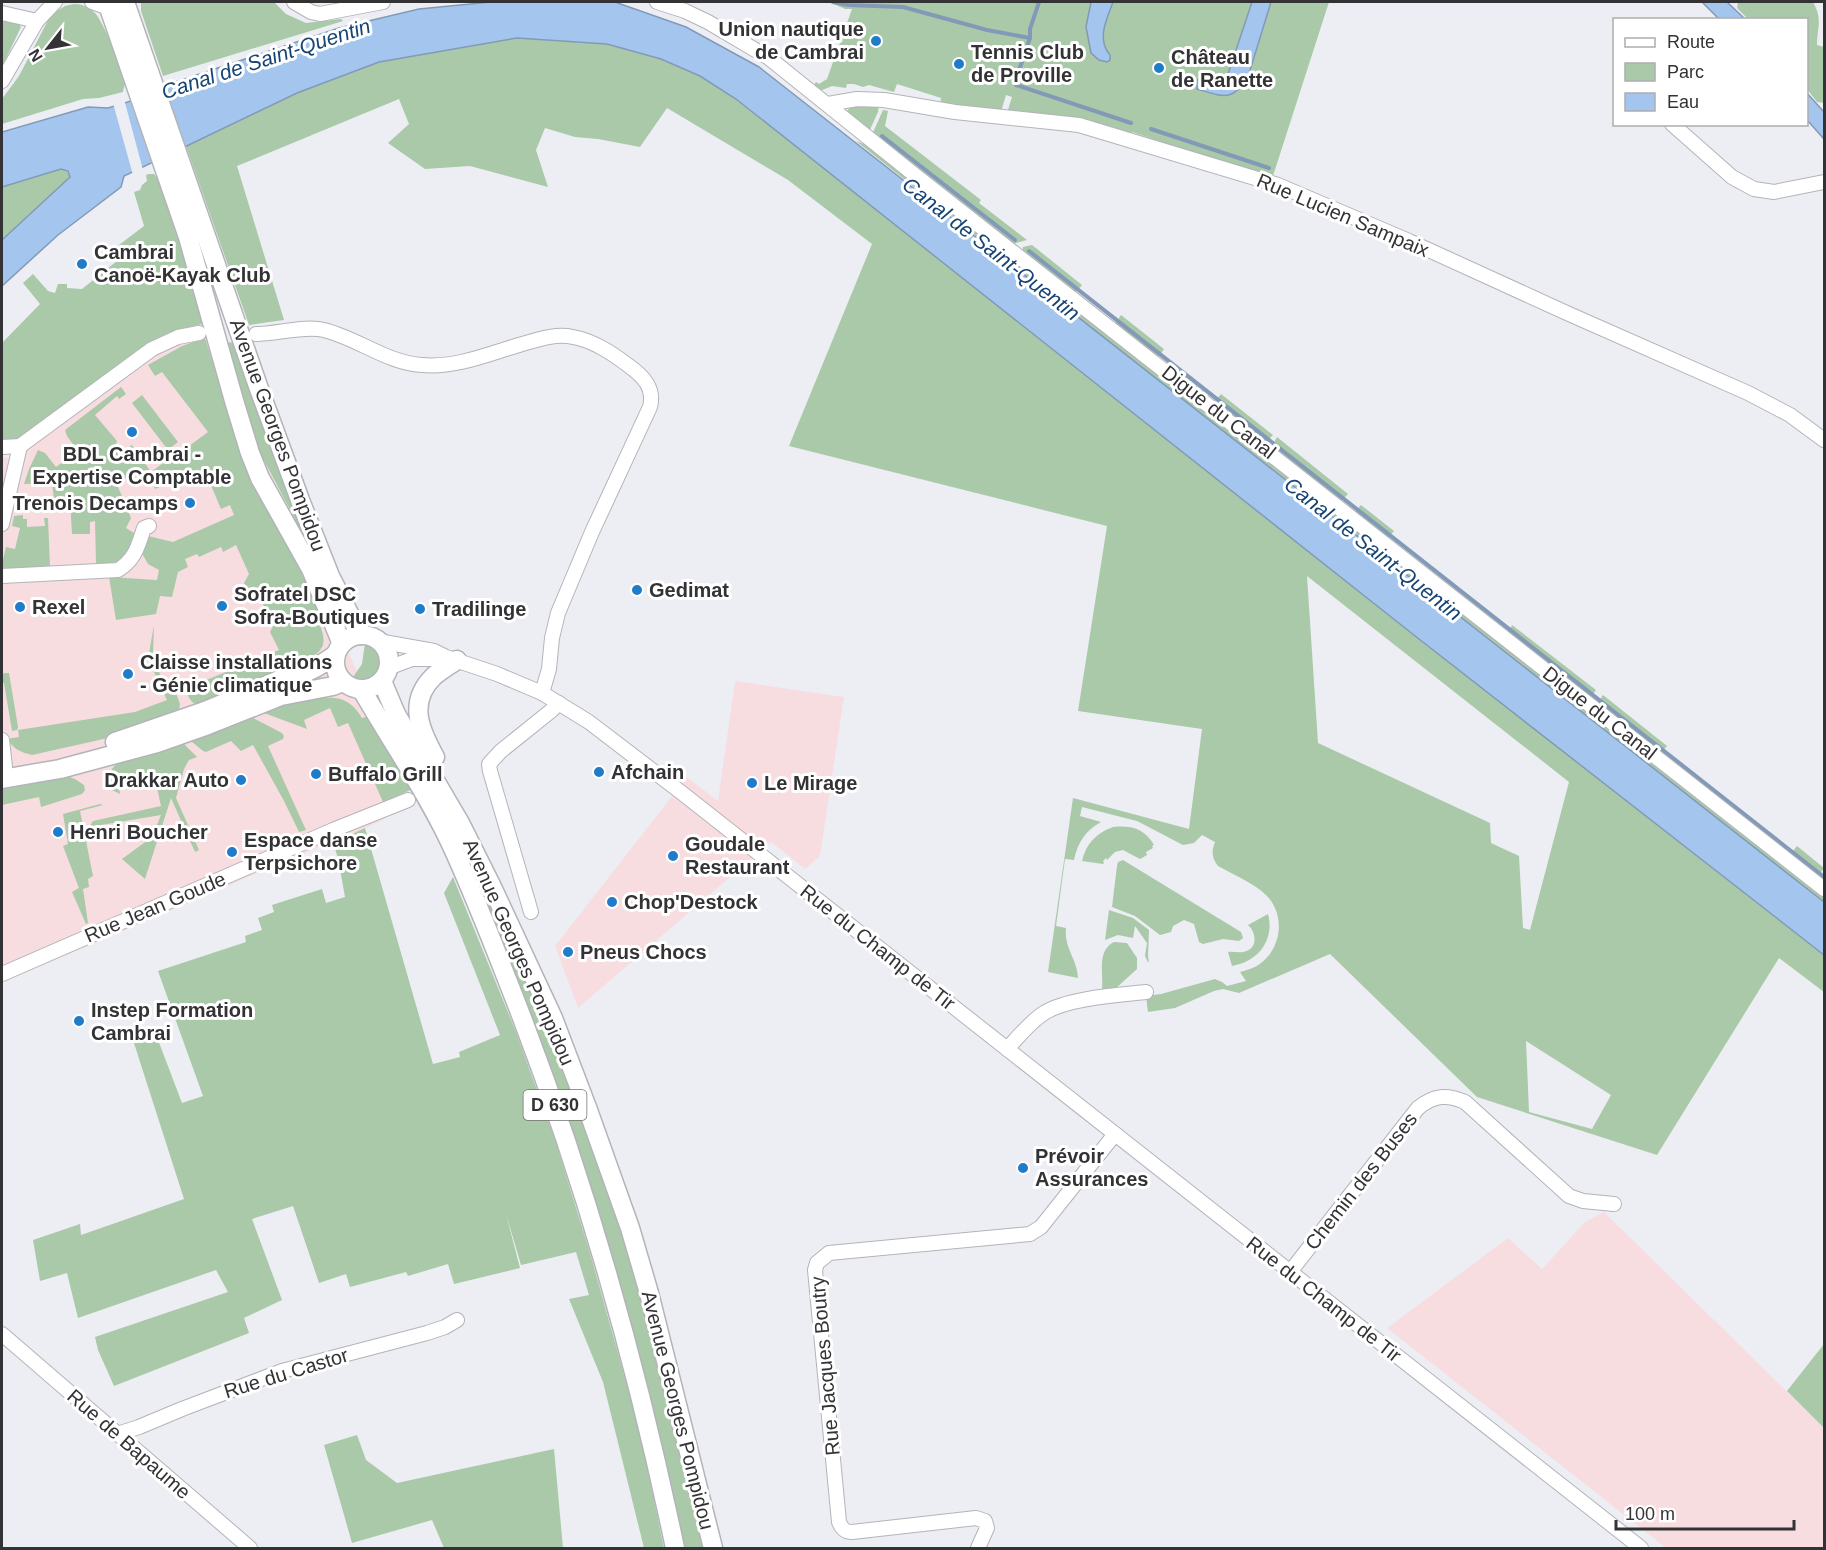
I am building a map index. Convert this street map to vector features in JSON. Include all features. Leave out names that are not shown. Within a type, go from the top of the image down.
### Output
[{"type":"main road","points":[[108,3],[125,27]]},
{"type":"main road","name":"Avenue Georges Pompidou","points":[[125,27],[206,231],[258,386],[311,530],[338,595],[360,635]]},
{"type":"main road","name":"Avenue Georges Pompidou","points":[[125,27],[250,453],[260,478],[311,569],[338,649]]},
{"type":"main road","points":[[3,771],[137,735],[212,708],[279,680],[303,674],[317,667],[350,638],[360,635],[370,636],[378,641],[387,653],[385,675],[374,687],[362,690],[351,688],[342,682],[335,669],[338,649]]},
{"type":"main road","points":[[452,658],[427,685],[419,704],[418,721],[486,857],[492,887]]},
{"type":"main road","name":"Avenue Georges Pompidou","points":[[385,675],[399,719],[460,823],[492,887],[552,1018],[588,1110],[630,1228],[713,1548]]},
{"type":"main road","points":[[3,771],[60,769],[146,746],[208,725],[281,696],[333,686],[342,682]]},
{"type":"main road","name":"Avenue Georges Pompidou","points":[[362,690],[412,771],[450,842],[491,940],[558,1114],[632,1360],[650,1430],[675,1548]]},
{"type":"street","points":[[2,81],[38,21],[55,2]]},
{"type":"street","points":[[294,2],[311,12],[320,14],[383,2]]},
{"type":"street","name":"Digue du Canal","points":[[657,2],[692,15],[735,36],[778,64],[911,172],[1824,889]]},
{"type":"street","points":[[2,13],[38,21]]},
{"type":"street","name":"Rue Lucien Sampaix","points":[[828,104],[857,99],[878,99],[948,111],[1074,124],[1271,183],[1399,237],[1748,393],[1790,415],[1824,440]]},
{"type":"street","points":[[1674,126],[1732,177],[1754,189],[1774,192],[1824,182]]},
{"type":"street","points":[[256,334],[318,328],[405,362],[433,366],[457,363],[544,338],[572,337],[598,345],[635,370],[647,382],[652,402],[592,532],[558,613],[549,669],[542,693]]},
{"type":"street","points":[[2,447],[20,446],[152,349],[178,336],[200,333]]},
{"type":"street","points":[[2,524],[20,446]]},
{"type":"street","points":[[2,576],[118,570],[134,556],[144,528],[149,526]]},
{"type":"street","name":"Rue du Champ de Tir","points":[[378,641],[434,651],[497,674],[542,693],[589,722],[1641,1548]]},
{"type":"street","points":[[385,675],[412,659],[452,658]]},
{"type":"street","points":[[531,912],[489,764],[501,751],[560,703]]},
{"type":"street","points":[[2,740],[3,771]]},
{"type":"street","name":"Rue Jean Goude","points":[[2,974],[333,830],[408,800]]},
{"type":"street","points":[[1007,1049],[1041,1015],[1053,1008],[1146,992]]},
{"type":"street","name":"Chemin des Buses","points":[[1290,1272],[1418,1108],[1425,1102],[1440,1096],[1448,1096],[1465,1102],[1569,1196],[1582,1201],[1614,1204]]},
{"type":"street","name":"Rue Jacques Boutry","points":[[978,1548],[987,1528],[985,1521],[971,1518],[852,1532],[847,1532],[841,1527],[838,1517],[815,1270],[817,1263],[829,1253],[1030,1234],[1041,1227],[1115,1134]]},
{"type":"street","name":"Rue du Castor","points":[[117,1434],[139,1428],[282,1371],[427,1333],[457,1320]]},
{"type":"street","name":"Rue de Bapaume","points":[[3,1337],[250,1548]]},
{"type":"shaded area","points":[[199,333],[220,335],[288,515],[354,665],[413,789],[383,802],[385,819],[2,983],[2,457],[24,460],[26,452],[20,446],[141,356]]},
{"type":"shaded area","points":[[735,681],[844,697],[820,856],[805,869],[771,842],[578,1008],[555,946],[687,777],[718,801]]},
{"type":"shaded area","points":[[1604,1212],[1824,1428],[1824,1548],[1666,1548],[1387,1328],[1508,1238],[1542,1269],[1585,1222]]},
{"type":"green space","points":[[141,2],[274,2],[286,14],[306,23],[341,19],[343,21],[163,76],[141,11]]},
{"type":"green space","points":[[829,2],[1329,2],[1272,179],[1132,132],[1131,136],[1007,113],[1012,97],[1006,95],[1001,112],[940,105],[941,98],[897,84],[894,92],[869,85],[863,87],[854,84],[847,84],[846,88],[832,86],[820,91],[814,85],[816,82],[819,84],[827,79],[852,9],[845,9]]},
{"type":"green space","points":[[1738,2],[1813,2],[1819,19],[1817,45],[1824,47],[1824,103],[1817,102],[1808,90],[1808,18],[1747,18],[1737,8]]},
{"type":"green space","points":[[83,5],[99,18],[121,69],[125,83],[123,92],[83,99],[2,124],[2,99],[19,76],[50,17],[65,6]]},
{"type":"green space","points":[[2,21],[18,23],[21,27],[2,67]]},
{"type":"green space","points":[[517,38],[607,44],[661,59],[700,76],[736,99],[1419,639],[1824,955],[1824,992],[1779,958],[1657,1155],[1477,1097],[1330,954],[1239,993],[1223,989],[1175,1008],[1148,1012],[1146,996],[1215,979],[1227,986],[1246,981],[1240,972],[1254,968],[1261,963],[1277,940],[1279,921],[1273,904],[1256,887],[1218,866],[1213,855],[1215,842],[1202,835],[1194,843],[1183,845],[1137,821],[1082,807],[1080,816],[1101,822],[1083,838],[1074,860],[1065,859],[1056,926],[1066,928],[1067,942],[1078,978],[1048,972],[1073,798],[1189,829],[1202,729],[1078,711],[1107,526],[789,446],[872,244],[788,180],[667,108],[640,147],[575,137],[545,128],[536,150],[548,187],[470,166],[425,169],[388,143],[409,124],[399,99],[237,166],[284,320],[249,325],[186,146],[297,93],[379,62]],"holes":[[[1307,576],[1569,782],[1530,930],[1523,928],[1519,856],[1491,843],[1490,823],[1318,743]],[[1526,1041],[1611,1095],[1592,1129],[1529,1112]]]},
{"type":"green space","points":[[879,104],[878,112],[868,134],[847,114],[851,106]]},
{"type":"green space","points":[[883,110],[888,111],[885,126],[981,200],[979,203],[1027,240],[1012,244],[871,137]]},
{"type":"green space","points":[[856,141],[869,146],[1043,281],[1041,285],[1080,316],[1085,314],[1300,482],[1297,486],[1332,513],[1336,511],[1581,703],[1581,708],[1605,727],[1610,727],[1824,895],[1824,902],[1088,325]]},
{"type":"green space","points":[[61,169],[68,171],[70,177],[2,240],[2,187]]},
{"type":"green space","points":[[154,174],[160,182],[180,240],[202,324],[168,333],[153,340],[20,440],[2,442],[2,343],[40,304],[23,283],[33,274],[48,291],[55,293],[58,284],[67,284],[67,288],[82,289],[122,257],[115,248],[144,226],[134,192],[140,190],[147,181],[146,175]]},
{"type":"green space","points":[[1032,245],[1082,285],[1076,292],[1072,293],[1022,255],[1023,247]]},
{"type":"green space","points":[[1121,315],[1164,349],[1158,358],[1115,324]]},
{"type":"green space","points":[[205,338],[227,408],[300,560],[323,620],[319,622],[324,640],[318,652],[307,659],[308,663],[196,705],[191,701],[187,692],[186,685],[189,679],[192,686],[279,650],[270,632],[273,626],[263,604],[254,599],[251,600],[244,583],[249,574],[236,545],[223,552],[221,547],[199,557],[197,554],[185,559],[188,567],[178,572],[172,597],[160,596],[156,614],[116,620],[109,577],[157,580],[159,570],[148,564],[140,550],[148,536],[173,542],[234,515],[230,505],[221,509],[204,469],[155,489],[146,470],[116,482],[131,518],[126,528],[134,533],[129,548],[122,558],[105,564],[96,563],[95,521],[90,522],[90,534],[72,534],[70,500],[54,500],[52,483],[24,484],[38,450],[45,453],[56,467],[78,451],[65,430],[121,387],[126,394],[119,399],[117,396],[95,415],[123,451],[132,445],[151,472],[208,432],[162,372],[155,376],[148,365],[182,346]]},
{"type":"green space","points":[[224,342],[237,343],[310,548],[257,447]]},
{"type":"green space","points":[[1221,394],[1273,435],[1265,443],[1214,402]]},
{"type":"green space","points":[[142,395],[178,442],[168,450],[132,403]]},
{"type":"green space","points":[[1277,437],[1348,494],[1340,502],[1271,448]]},
{"type":"green space","points":[[1361,505],[1394,531],[1387,539],[1354,513]]},
{"type":"green space","points":[[23,515],[23,519],[27,519],[27,527],[45,526],[44,518],[48,518],[50,567],[2,571],[6,547],[15,549],[20,528],[12,526],[14,516]]},
{"type":"green space","points":[[154,625],[153,654],[162,656],[164,660],[156,665],[166,688],[173,685],[180,704],[179,711],[117,736],[32,755],[18,750],[7,739],[19,737],[18,730],[135,712],[167,700],[148,659]]},
{"type":"green space","points":[[1512,625],[1596,690],[1591,697],[1507,636]]},
{"type":"green space","points":[[365,643],[379,654],[381,661],[379,668],[369,678],[351,680],[362,664]]},
{"type":"green space","points":[[9,673],[18,727],[17,730],[12,731],[4,683],[2,683],[2,674]]},
{"type":"green space","points":[[1603,695],[1667,746],[1662,752],[1659,753],[1597,704]]},
{"type":"green space","points":[[316,696],[344,700],[362,718],[366,717],[413,789],[383,802],[348,723],[338,727],[330,708],[304,720],[307,729],[263,711]]},
{"type":"green space","points":[[249,716],[284,736],[283,739],[268,746],[306,830],[299,832],[253,745],[241,751],[231,741],[206,752],[191,741],[191,739]]},
{"type":"green space","points":[[184,744],[197,757],[189,760],[184,769],[176,798],[199,850],[195,852],[171,798],[145,879],[122,859],[152,837],[161,815],[89,827],[93,821],[161,806],[154,774],[118,782],[120,794],[112,790],[106,782],[110,772],[125,758],[145,750]]},
{"type":"green space","points":[[67,776],[84,785],[85,790],[82,794],[41,807],[39,797],[2,805],[2,785]]},
{"type":"green space","points":[[103,805],[80,811],[93,876],[88,879],[89,887],[83,889],[88,923],[86,924],[72,892],[79,888],[63,846],[68,844],[63,814]]},
{"type":"green space","points":[[449,824],[474,868],[547,1026],[620,1220],[648,1313],[706,1548],[681,1548],[645,1386]]},
{"type":"green space","points":[[1113,827],[1137,829],[1146,835],[1154,845],[1153,848],[1140,859],[1123,850],[1115,852],[1107,860],[1106,858],[1103,864],[1082,861],[1086,849],[1093,840],[1102,832]]},
{"type":"green space","points":[[365,828],[433,1064],[460,1057],[459,1052],[500,1035],[444,893],[453,877],[516,1032],[555,1140],[590,1253],[639,1428],[664,1548],[644,1548],[603,1382],[569,1299],[589,1295],[576,1252],[521,1265],[506,1214],[520,1268],[454,1284],[448,1264],[408,1276],[406,1272],[350,1287],[346,1274],[319,1283],[293,1206],[252,1219],[282,1300],[244,1318],[249,1333],[114,1386],[98,1350],[95,1337],[228,1292],[216,1270],[78,1318],[67,1273],[40,1281],[33,1240],[80,1224],[81,1235],[184,1199],[133,1040],[155,1032],[182,1103],[203,1096],[158,971],[246,942],[245,936],[262,930],[258,918],[274,912],[272,905],[322,889],[326,903],[345,897],[333,843]]},
{"type":"green space","points":[[1797,846],[1824,868],[1818,876],[1788,857]]},
{"type":"green space","points":[[1123,860],[1241,932],[1243,938],[1239,941],[1223,939],[1203,944],[1199,942],[1194,924],[1184,920],[1173,926],[1171,932],[1160,935],[1135,916],[1112,907],[1117,866],[1118,862]]},
{"type":"green space","points":[[1109,910],[1133,918],[1149,930],[1149,962],[1145,956],[1147,943],[1135,926],[1133,938],[1118,935],[1105,940]]},
{"type":"green space","points":[[1268,914],[1270,924],[1267,941],[1257,955],[1250,960],[1232,966],[1228,952],[1248,951],[1254,945],[1254,937],[1248,925]]},
{"type":"green space","points":[[1114,942],[1127,943],[1137,958],[1137,969],[1115,989],[1102,991],[1103,957],[1108,946]]},
{"type":"green space","points":[[1824,1344],[1824,1428],[1787,1391]]},
{"type":"green space","points":[[357,1435],[366,1460],[397,1483],[554,1449],[563,1548],[444,1548],[432,1520],[352,1543],[324,1445]]},
{"type":"water","name":"Canal de Saint-Quentin","points":[[491,2],[615,2],[686,27],[759,67],[1824,902],[1824,955],[1419,639],[736,99],[700,76],[661,59],[607,44],[517,38],[379,62],[297,93],[124,176],[121,187],[58,235],[2,286],[2,240],[70,177],[68,171],[61,169],[2,187],[2,132],[88,107],[108,108],[131,101],[130,97],[339,28],[419,9]]},
{"type":"water","points":[[1091,2],[1113,2],[1103,36],[1110,55],[1110,60],[1107,62],[1099,60],[1091,53],[1086,27]]},
{"type":"water","points":[[1252,2],[1271,2],[1248,77],[1237,91],[1231,94],[1213,94],[1197,89],[1197,80],[1201,78],[1218,82],[1227,77]]},
{"type":"water","points":[[1702,2],[1727,2],[1744,18],[1718,18]]},
{"type":"water","points":[[1808,94],[1824,112],[1824,139],[1808,121]]},
{"type":"pier","points":[[124,99],[143,170],[133,175],[113,103]]},
{"type":"waterway","points":[[833,2],[848,5],[903,7],[987,30],[1030,38],[1016,85],[1131,123]]},
{"type":"waterway","points":[[1030,38],[1030,29],[1039,2]]},
{"type":"waterway","points":[[1151,129],[1269,168]]},
{"type":"waterway","name":"Canal de Saint-Quentin","points":[[882,136],[1015,240]]},
{"type":"waterway","name":"Canal de Saint-Quentin","points":[[1029,251],[1824,877]]},
{"type":"place","name":"Union nautique de Cambrai","points":[[876,41]]},
{"type":"place","name":"Tennis Club de Proville","points":[[959,64]]},
{"type":"place","name":"Château de Ranette","points":[[1159,68]]},
{"type":"place","name":"Cambrai Canoë-Kayak Club","points":[[82,264]]},
{"type":"place","name":"BDL Cambrai - Expertise Comptable","points":[[132,432]]},
{"type":"place","name":"Trenois Decamps","points":[[190,503]]},
{"type":"place","name":"Gedimat","points":[[637,590]]},
{"type":"place","name":"Sofratel DSC Sofra-Boutiques","points":[[222,606]]},
{"type":"place","name":"Rexel","points":[[20,607]]},
{"type":"place","name":"Tradilinge","points":[[420,609]]},
{"type":"place","name":"Claisse installations - Génie climatique","points":[[128,674]]},
{"type":"place","name":"Afchain","points":[[599,772]]},
{"type":"place","name":"Buffalo Grill","points":[[316,774]]},
{"type":"place","name":"Drakkar Auto","points":[[241,780]]},
{"type":"place","name":"Le Mirage","points":[[752,783]]},
{"type":"place","name":"Henri Boucher","points":[[58,832]]},
{"type":"place","name":"Espace danse Terpsichore","points":[[232,852]]},
{"type":"place","name":"Goudale Restaurant","points":[[673,856]]},
{"type":"place","name":"Chop'Destock","points":[[612,902]]},
{"type":"place","name":"Pneus Chocs","points":[[568,952]]},
{"type":"place","name":"Instep Formation Cambrai","points":[[79,1021]]},
{"type":"place","name":"Prévoir Assurances","points":[[1023,1168]]}]
